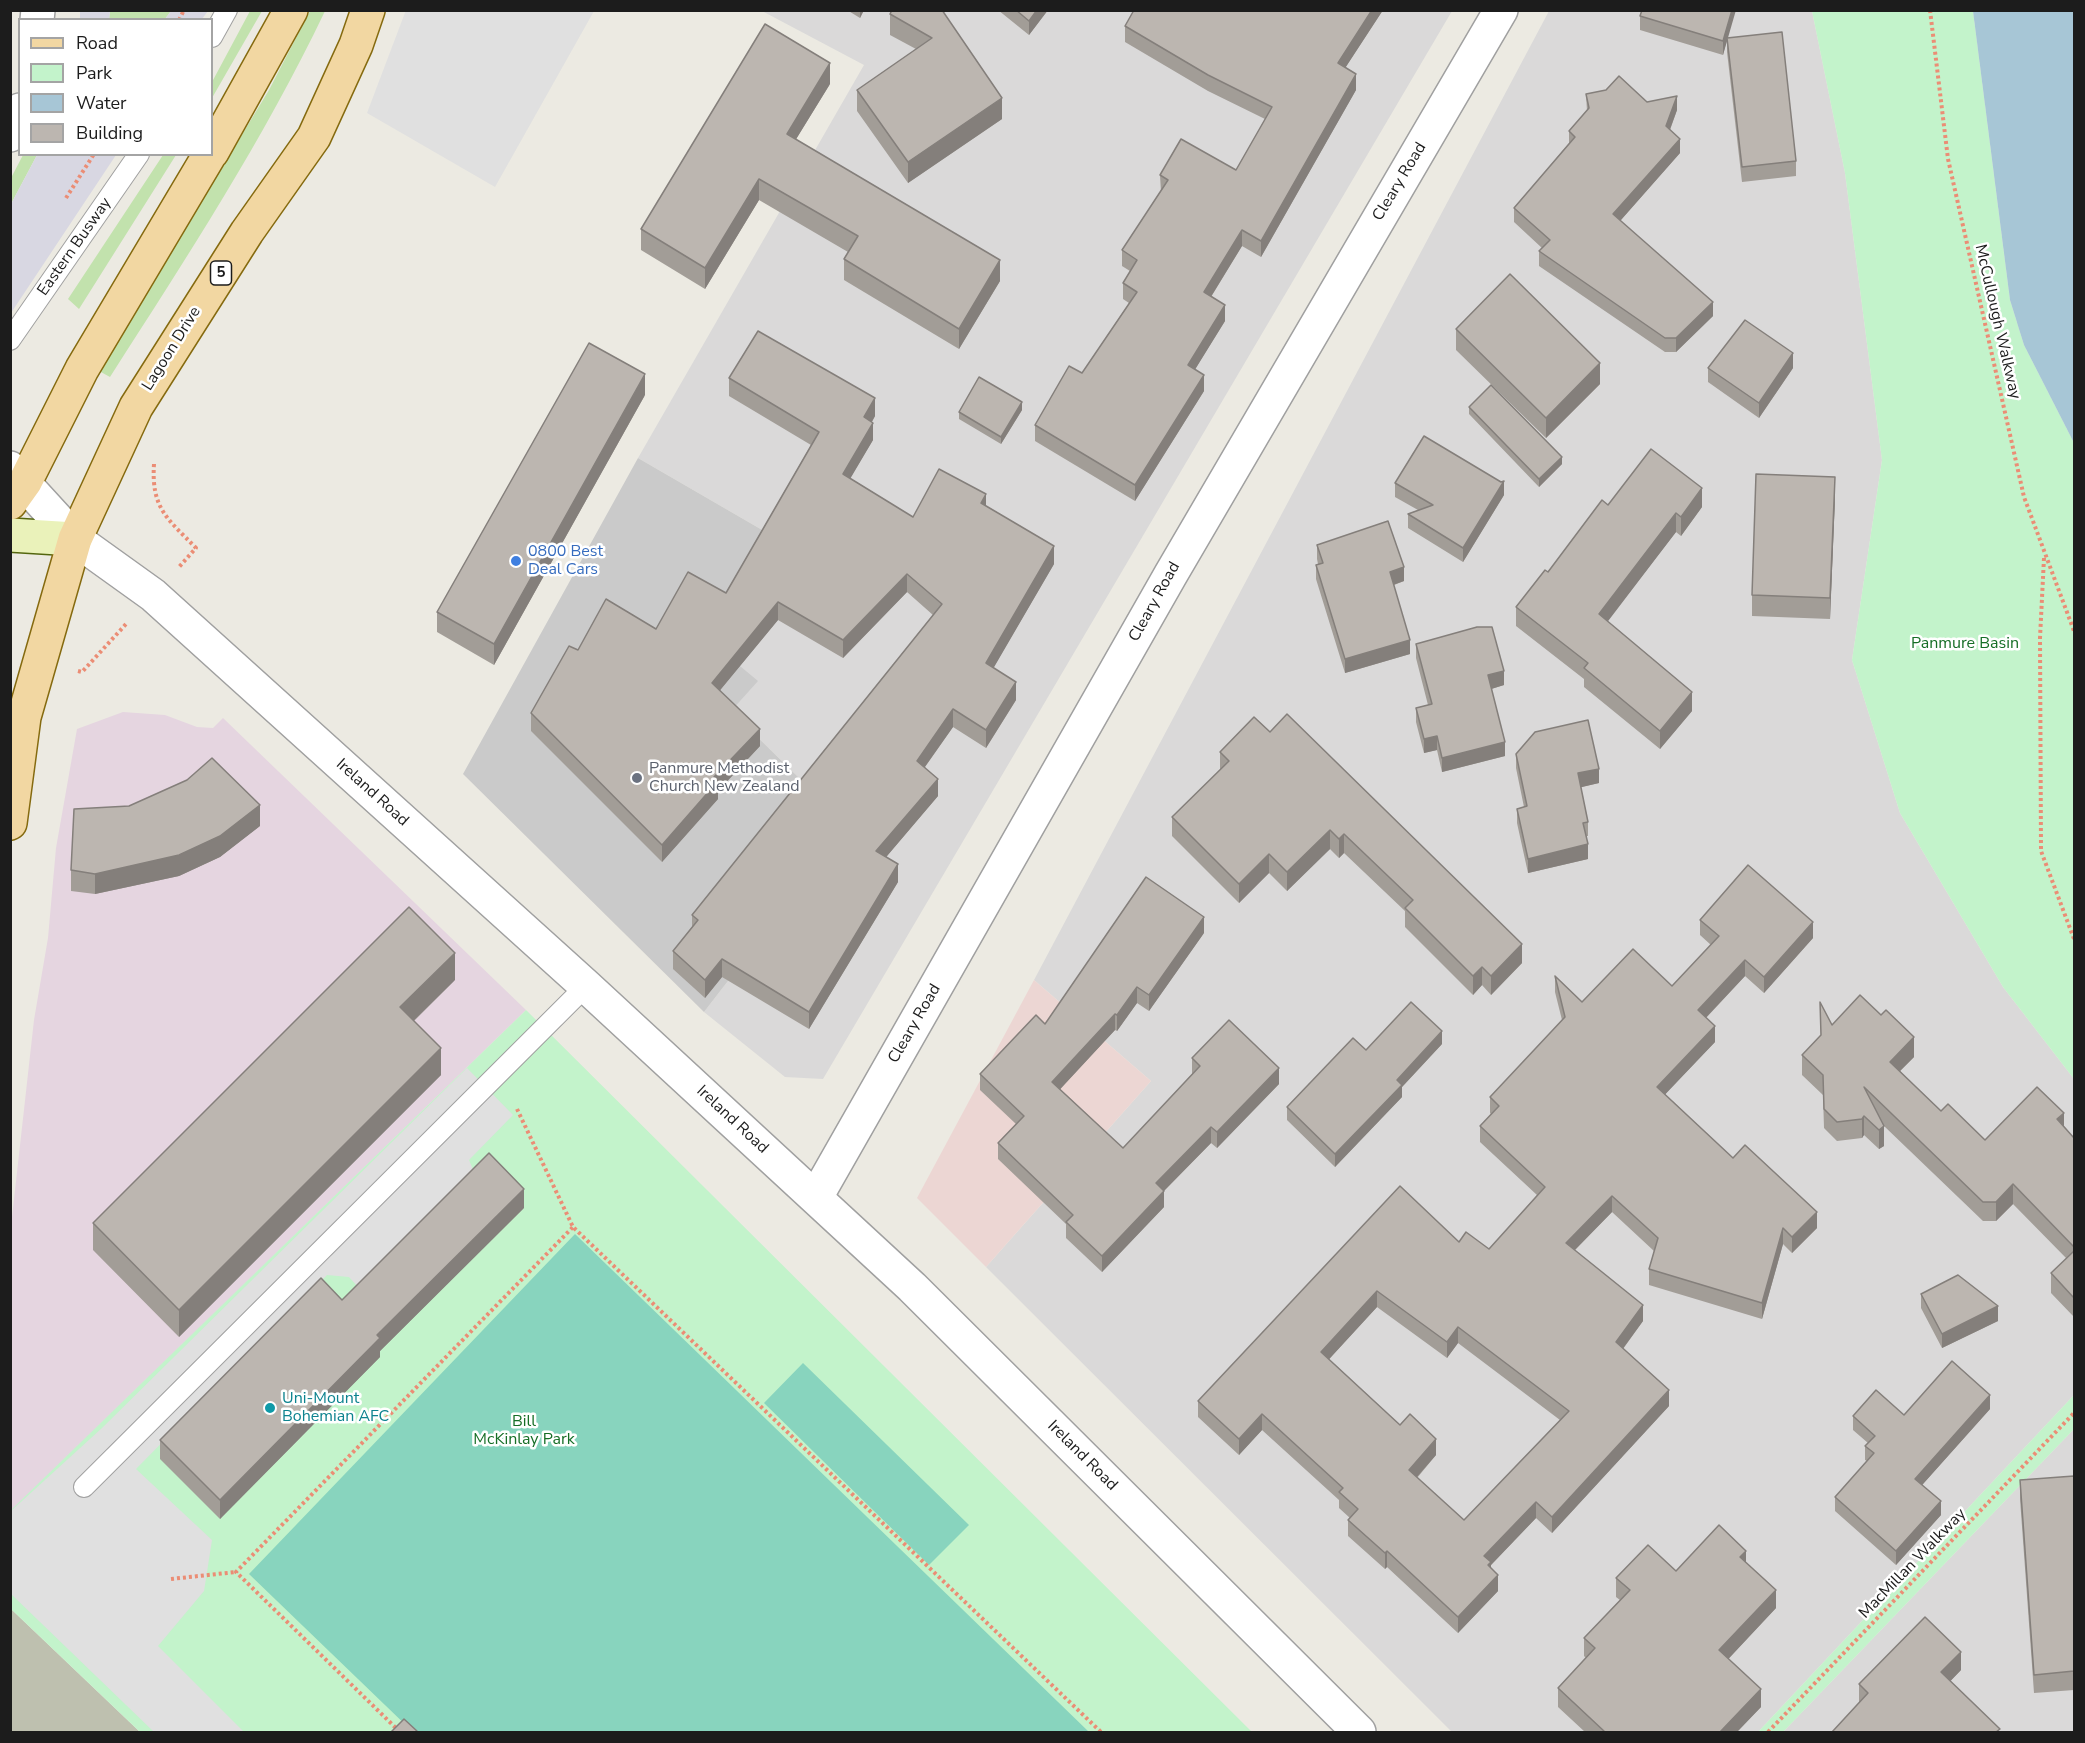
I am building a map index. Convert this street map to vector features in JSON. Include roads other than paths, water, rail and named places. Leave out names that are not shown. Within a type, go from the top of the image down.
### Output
[{"type":"main road","points":[[213,149],[291,10]]},
{"type":"main road","name":"Lagoon Drive","points":[[75,539],[136,407],[247,232],[314,137],[356,45],[368,10]]},
{"type":"main road","points":[[15,484],[209,156]]},
{"type":"main road","points":[[10,535],[75,539]]},
{"type":"main road","name":"5","points":[[10,823],[24,717],[75,539]]},
{"type":"street","name":"Cleary Road","points":[[816,1197],[1171,574],[1502,10]]},
{"type":"street","points":[[10,135],[18,115]]},
{"type":"street","name":"Ireland Road","points":[[15,484],[75,539],[153,595],[816,1197],[920,1296],[1359,1732]]},
{"type":"lane","points":[[213,35],[227,10]]},
{"type":"lane","name":"Eastern Busway","points":[[10,340],[138,156]]},
{"type":"lane","points":[[84,1487],[586,986]]},
{"type":"water","points":[[1973,11],[2074,11],[2074,443],[2024,345],[2010,300]]},
{"type":"place","name":"0800 Best Deal Cars","points":[[516,561]]},
{"type":"place","name":"Panmure Methodist Church New Zealand","points":[[637,778]]},
{"type":"place","name":"Uni-Mount Bohemian AFC","points":[[270,1408]]},
{"type":"park label","name":"Panmure Basin","points":[[1965,644]]},
{"type":"park label","name":"Bill McKinlay Park","points":[[524,1431]]}]
